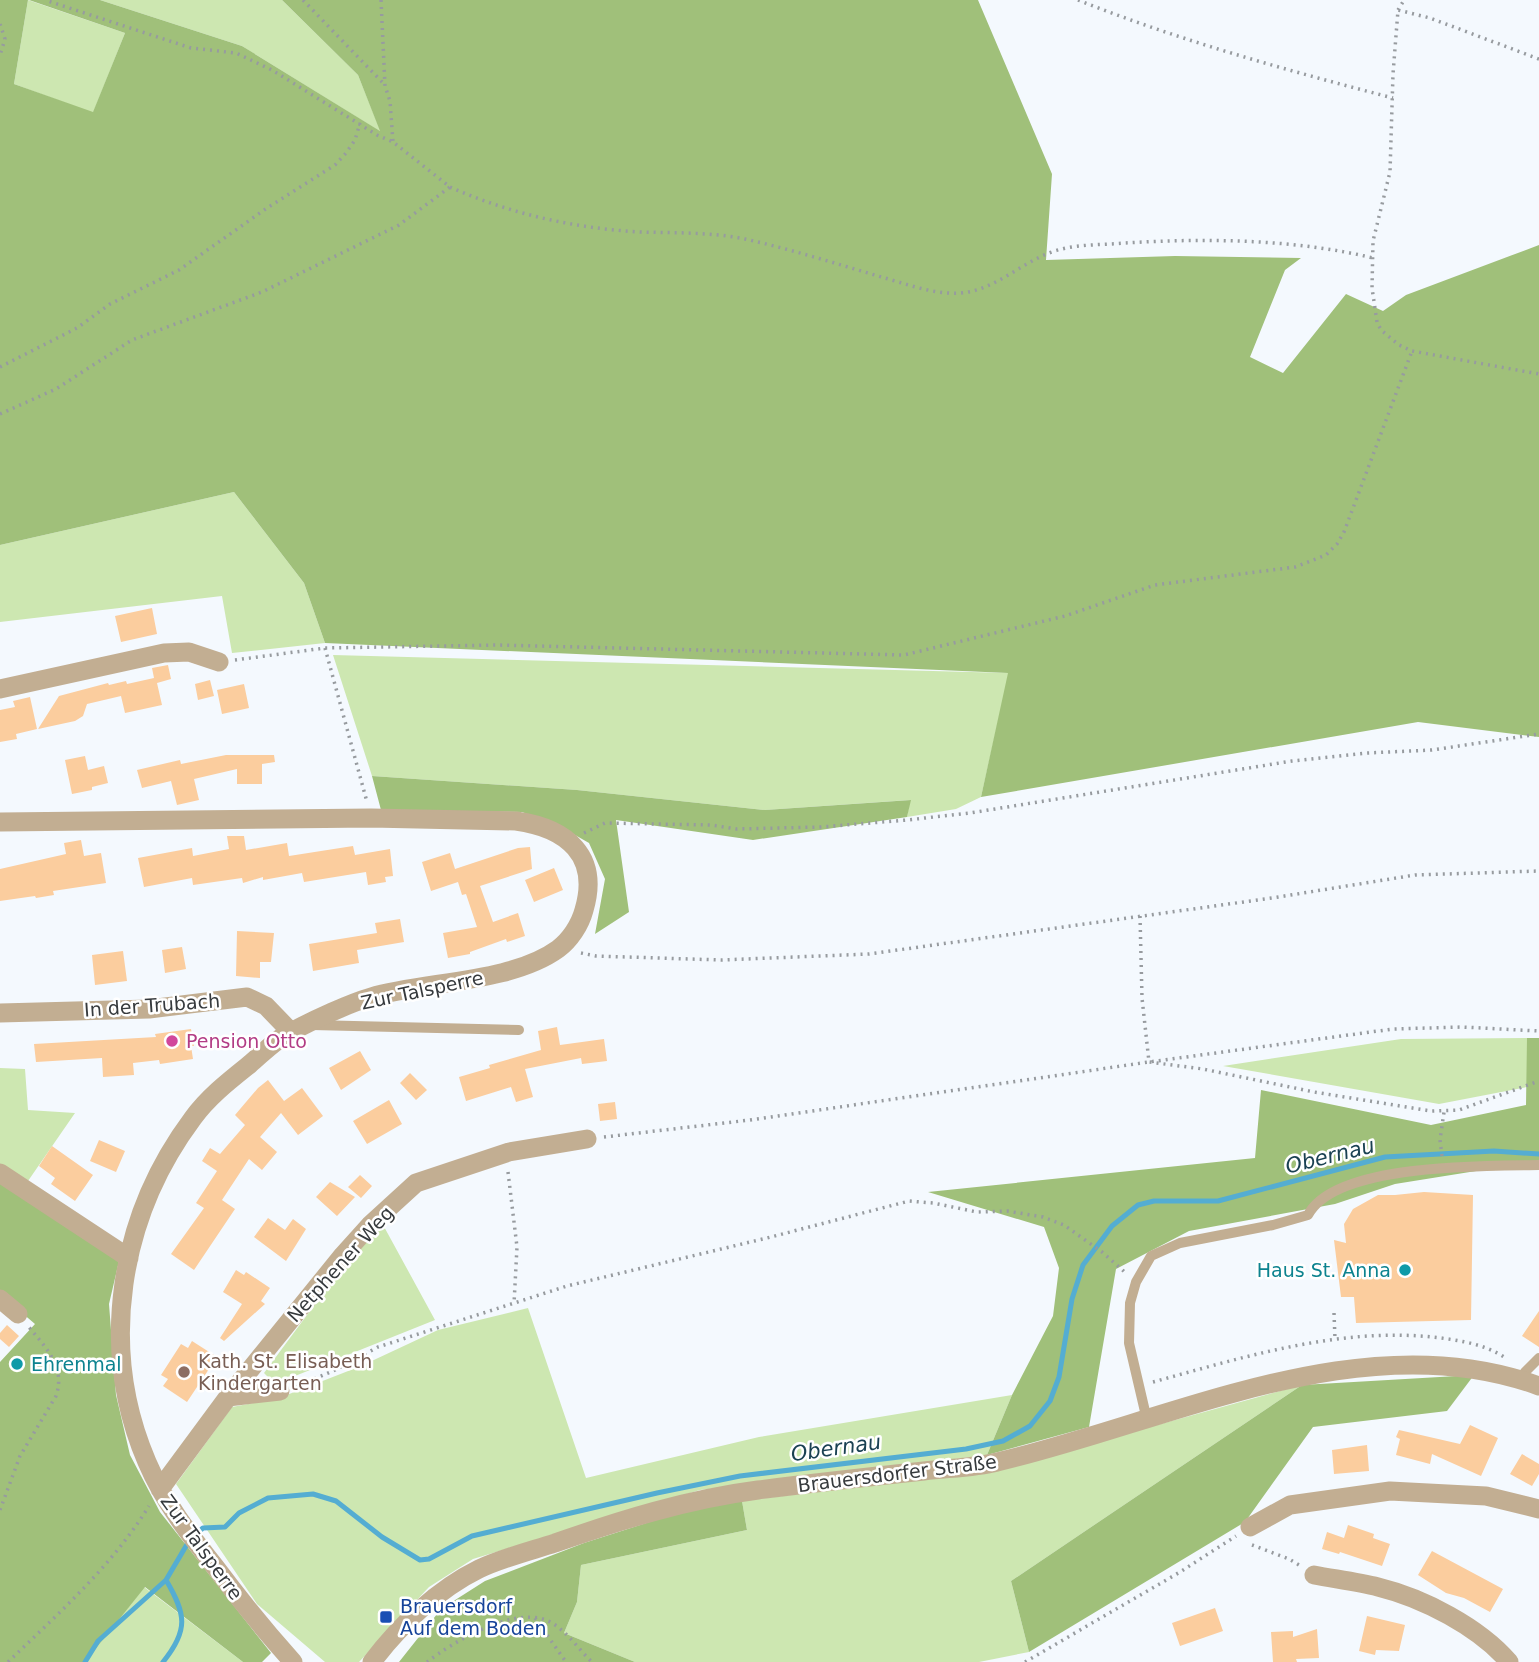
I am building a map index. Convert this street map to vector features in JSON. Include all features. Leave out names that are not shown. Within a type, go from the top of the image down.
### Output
[{"type":"street","points":[[0,689],[164,653],[189,652],[219,662]]},
{"type":"street","points":[[0,822],[371,818],[516,821],[549,829],[573,845]]},
{"type":"street","name":"Zur Talsperre","points":[[293,1662],[183,1527],[146,1460],[123,1387],[119,1350],[122,1304],[129,1258],[150,1191],[165,1160],[194,1116],[231,1079],[299,1028],[370,997],[493,975],[536,961],[558,949],[570,938],[582,918],[590,882],[582,855],[573,845]]},
{"type":"street","name":"In der Trubach","points":[[0,1013],[149,1009],[247,998],[266,1006],[299,1028]]},
{"type":"street","name":"Netphener Weg","points":[[160,1489],[228,1397],[370,1225],[416,1183],[506,1153],[587,1139]]},
{"type":"street","points":[[0,1173],[129,1258]]},
{"type":"street","points":[[0,1299],[18,1314]]},
{"type":"street","name":"Brauersdorfer Straße","points":[[372,1662],[407,1624],[458,1581],[481,1568],[615,1522],[686,1502],[754,1490],[994,1463],[1232,1395],[1342,1369],[1415,1363],[1466,1367],[1531,1383]]},
{"type":"street","points":[[228,1397],[280,1391]]},
{"type":"street","points":[[1241,1532],[1290,1505],[1390,1491],[1486,1496],[1539,1509]]},
{"type":"street","points":[[1314,1575],[1379,1587],[1416,1600],[1450,1616],[1483,1639],[1509,1662]]},
{"type":"lane","points":[[299,1028],[519,1030]]},
{"type":"lane","points":[[1147,1420],[1129,1343],[1130,1303],[1136,1282],[1151,1256],[1180,1243],[1273,1225],[1308,1215],[1314,1203],[1336,1190],[1386,1174],[1539,1165]]},
{"type":"lane","points":[[1531,1383],[1525,1372],[1539,1358]]},
{"type":"path","points":[[45,0],[191,48],[236,53],[272,70],[393,142],[450,187],[519,213],[592,228],[685,232],[742,239],[905,285],[958,293],[975,291],[1044,255],[1078,246],[1167,241],[1233,243],[1331,248],[1373,258]]},
{"type":"path","points":[[303,0],[385,86]]},
{"type":"path","points":[[380,0],[385,86],[390,101],[393,142]]},
{"type":"path","points":[[1078,0],[1176,37],[1280,69],[1393,98]]},
{"type":"path","points":[[1396,0],[1398,10],[1390,172],[1373,241],[1372,288],[1377,322],[1386,336],[1412,351],[1539,374]]},
{"type":"path","points":[[1398,10],[1404,0]]},
{"type":"path","points":[[1398,10],[1463,29],[1539,59]]},
{"type":"path","points":[[0,24],[5,39],[0,55]]},
{"type":"path","points":[[0,367],[77,328],[110,304],[179,270],[335,164],[355,140],[360,123]]},
{"type":"path","points":[[0,414],[56,389],[132,340],[262,292],[399,225],[450,187]]},
{"type":"path","points":[[219,662],[325,648],[552,645],[904,655],[1065,616],[1156,585],[1295,567],[1326,555],[1344,532],[1412,351]]},
{"type":"path","points":[[325,648],[362,785]]},
{"type":"path","points":[[573,845],[585,832],[605,823],[737,828],[821,827],[907,820],[1015,806],[1292,761],[1367,753],[1432,750],[1539,734]]},
{"type":"path","points":[[558,949],[596,956],[721,960],[869,954],[1415,876],[1539,871]]},
{"type":"path","points":[[1140,916],[1142,998],[1149,1062]]},
{"type":"path","points":[[587,1139],[750,1120],[1393,1029],[1462,1027],[1539,1031]]},
{"type":"path","points":[[1149,1062],[1203,1069],[1398,1107],[1444,1111],[1459,1110],[1539,1082]]},
{"type":"path","points":[[1440,1140],[1444,1111]]},
{"type":"path","points":[[506,1153],[517,1247],[514,1304]]},
{"type":"path","points":[[280,1391],[335,1370],[379,1347],[566,1286],[909,1201],[977,1212],[1007,1211],[1042,1217],[1064,1225],[1086,1240],[1136,1282]]},
{"type":"path","points":[[1334,1313],[1335,1340]]},
{"type":"path","points":[[0,1510],[20,1455],[60,1385],[59,1369],[48,1350],[18,1314]]},
{"type":"path","points":[[8,1662],[71,1604],[102,1570],[136,1527],[160,1489]]},
{"type":"path","points":[[1025,1662],[1180,1572],[1241,1532],[1314,1575]]},
{"type":"path","points":[[534,1618],[566,1662]]},
{"type":"path","points":[[427,1662],[452,1645],[487,1628],[510,1619],[534,1618],[544,1619],[556,1627],[592,1662]]},
{"type":"green space","points":[[0,0],[28,0],[14,84],[93,112],[125,33],[29,0],[100,0],[242,46],[380,131],[358,75],[282,0],[978,0],[1052,174],[1046,260],[1175,256],[1301,258],[1285,270],[1250,357],[1283,373],[1346,294],[1383,311],[1406,295],[1539,245],[1539,737],[1418,722],[981,797],[1008,673],[325,643],[304,583],[234,492],[0,545]]},
{"type":"green space","points":[[28,0],[125,33],[93,113],[14,84]]},
{"type":"green space","points":[[100,0],[282,0],[358,75],[381,132],[242,46]]},
{"type":"green space","points":[[234,492],[304,583],[325,643],[232,653],[222,596],[0,622],[0,545]]},
{"type":"green space","points":[[333,655],[1009,673],[981,797],[956,809],[907,817],[910,800],[765,810],[577,790],[372,776]]},
{"type":"green space","points":[[372,776],[577,790],[765,810],[911,800],[907,817],[753,840],[616,820],[629,912],[595,934],[605,879],[589,843],[561,827],[522,812],[381,810]]},
{"type":"green space","points":[[1527,1038],[1527,1087],[1439,1104],[1223,1066],[1401,1039]]},
{"type":"green space","points":[[1527,1038],[1539,1038],[1539,1161],[1395,1184],[1335,1204],[1189,1231],[1116,1269],[1089,1427],[987,1455],[1012,1395],[1053,1316],[1059,1268],[1044,1227],[928,1192],[1255,1158],[1261,1090],[1431,1125],[1526,1105]]},
{"type":"green space","points":[[0,1068],[25,1069],[28,1110],[75,1113],[28,1181],[0,1164]]},
{"type":"green space","points":[[0,1180],[120,1257],[109,1304],[116,1395],[130,1455],[160,1512],[271,1653],[262,1662],[243,1662],[145,1587],[85,1662],[0,1662],[0,1362],[35,1324],[0,1294]]},
{"type":"green space","points":[[382,1223],[435,1320],[275,1384],[264,1373],[327,1288]]},
{"type":"green space","points":[[528,1308],[586,1478],[759,1437],[1012,1395],[987,1455],[700,1490],[473,1559],[429,1587],[359,1662],[325,1662],[257,1604],[176,1484],[232,1407],[279,1398],[361,1366],[438,1330]]},
{"type":"green space","points":[[1474,1375],[1447,1411],[1313,1427],[1245,1522],[1029,1652],[1011,1581],[1302,1385]]},
{"type":"green space","points":[[1302,1385],[1011,1581],[1029,1652],[979,1662],[635,1662],[564,1633],[577,1602],[581,1565],[747,1530],[742,1501],[994,1470]]},
{"type":"green space","points":[[742,1501],[747,1530],[581,1565],[577,1602],[564,1633],[635,1662],[399,1662],[441,1609],[485,1581],[584,1543],[690,1509]]},
{"type":"green space","points":[[144,1587],[243,1662],[85,1662]]},
{"type":"building","points":[[152,608],[157,634],[121,642],[115,616]]},
{"type":"building","points":[[168,665],[171,679],[157,683],[162,705],[125,713],[121,696],[87,704],[83,716],[75,721],[38,729],[59,696],[108,683],[126,681],[127,684],[154,678],[152,668]]},
{"type":"building","points":[[210,680],[214,696],[198,700],[195,684]]},
{"type":"building","points":[[244,684],[249,708],[222,714],[217,690]]},
{"type":"building","points":[[30,697],[37,729],[16,734],[17,739],[0,742],[0,710],[15,707],[13,701]]},
{"type":"building","points":[[226,755],[274,755],[275,762],[262,764],[262,784],[237,784],[237,769],[194,779],[199,800],[177,805],[171,781],[142,788],[137,770],[180,760],[181,764]]},
{"type":"building","points":[[85,756],[88,770],[104,766],[108,783],[72,794],[65,760]]},
{"type":"building","points":[[227,836],[244,836],[246,850],[287,843],[289,856],[353,846],[355,855],[390,849],[393,876],[385,877],[386,882],[368,885],[366,872],[304,882],[302,873],[263,880],[263,877],[243,883],[242,878],[193,885],[192,878],[144,887],[138,858],[192,848],[193,856],[229,849]]},
{"type":"building","points":[[81,840],[84,856],[101,853],[106,883],[53,891],[54,895],[0,901],[0,869],[66,854],[64,843]]},
{"type":"building","points":[[530,847],[532,869],[480,886],[493,922],[518,913],[525,936],[507,942],[506,939],[470,954],[448,958],[443,933],[477,927],[466,894],[462,895],[458,882],[431,891],[422,862],[450,853],[455,869],[518,848]]},
{"type":"building","points":[[554,868],[563,890],[534,902],[525,880]]},
{"type":"building","points":[[400,919],[404,942],[357,950],[359,963],[313,971],[309,944],[377,933],[375,923]]},
{"type":"building","points":[[237,931],[274,933],[271,962],[260,962],[260,978],[236,976]]},
{"type":"building","points":[[182,947],[186,969],[165,973],[162,950]]},
{"type":"building","points":[[123,951],[127,981],[95,985],[92,955]]},
{"type":"building","points":[[557,1027],[560,1045],[604,1039],[607,1061],[582,1064],[581,1058],[525,1069],[533,1097],[516,1102],[511,1087],[466,1101],[459,1077],[541,1050],[538,1031]]},
{"type":"building","points":[[191,1029],[193,1059],[160,1064],[159,1060],[133,1063],[134,1075],[103,1077],[102,1058],[36,1062],[34,1044],[156,1037],[155,1034]]},
{"type":"building","points":[[360,1051],[371,1070],[341,1090],[329,1068]]},
{"type":"building","points":[[410,1073],[427,1090],[416,1100],[400,1083]]},
{"type":"building","points":[[268,1080],[284,1101],[302,1088],[323,1116],[298,1135],[281,1113],[260,1137],[277,1152],[262,1170],[249,1159],[222,1200],[235,1209],[194,1270],[171,1254],[204,1208],[196,1203],[217,1171],[202,1161],[210,1148],[220,1154],[245,1125],[235,1115]]},
{"type":"building","points":[[389,1100],[402,1124],[367,1144],[353,1121]]},
{"type":"building","points":[[615,1102],[617,1119],[600,1121],[598,1104]]},
{"type":"building","points":[[99,1140],[125,1151],[116,1172],[90,1161]]},
{"type":"building","points":[[52,1146],[93,1175],[75,1201],[51,1184],[55,1178],[39,1166]]},
{"type":"building","points":[[360,1175],[372,1186],[361,1198],[348,1187]]},
{"type":"building","points":[[330,1182],[355,1197],[337,1216],[316,1197]]},
{"type":"building","name":"Haus St. Anna","points":[[1424,1192],[1473,1195],[1471,1320],[1356,1323],[1354,1297],[1341,1297],[1334,1240],[1346,1243],[1344,1224],[1353,1209],[1378,1195]]},
{"type":"building","points":[[268,1218],[285,1230],[293,1219],[306,1229],[286,1261],[254,1237]]},
{"type":"building","points":[[236,1270],[244,1275],[246,1272],[270,1288],[261,1301],[265,1304],[224,1341],[220,1338],[242,1304],[223,1292]]},
{"type":"building","points":[[1539,1311],[1539,1347],[1522,1336]]},
{"type":"building","points":[[7,1325],[19,1336],[9,1347],[0,1339],[0,1333]]},
{"type":"building","name":"Kath. St. Elisabeth Kindergarten","points":[[192,1341],[217,1357],[187,1402],[163,1386],[168,1379],[161,1375],[181,1344],[188,1348]]},
{"type":"building","points":[[1470,1425],[1498,1438],[1481,1476],[1432,1454],[1430,1464],[1396,1455],[1400,1439],[1396,1437],[1399,1430],[1460,1444]]},
{"type":"building","points":[[1367,1445],[1369,1471],[1334,1474],[1332,1450]]},
{"type":"building","points":[[1522,1454],[1539,1464],[1539,1474],[1532,1486],[1510,1474]]},
{"type":"building","points":[[1348,1525],[1374,1534],[1373,1538],[1390,1544],[1382,1566],[1322,1549],[1327,1532],[1344,1538]]},
{"type":"building","points":[[1432,1551],[1503,1589],[1490,1612],[1464,1598],[1446,1593],[1418,1575]]},
{"type":"building","points":[[1215,1608],[1223,1631],[1180,1646],[1172,1623]]},
{"type":"building","points":[[1367,1616],[1405,1625],[1399,1651],[1376,1650],[1375,1655],[1359,1651]]},
{"type":"building","points":[[1317,1629],[1319,1658],[1273,1662],[1271,1632],[1293,1631],[1293,1637]]},
{"type":"waterway","name":"Obernau","points":[[196,1534],[203,1528],[225,1527],[239,1513],[268,1498],[313,1494],[336,1501],[382,1537],[420,1560],[429,1559],[472,1536],[657,1493],[740,1476],[966,1449],[1003,1441],[1030,1426],[1050,1401],[1059,1377],[1072,1299],[1083,1265],[1112,1226],[1138,1205],[1154,1201],[1218,1201],[1385,1157],[1494,1151],[1539,1154]]},
{"type":"waterway","name":"Obernau","points":[[85,1662],[98,1641],[166,1580],[189,1541]]},
{"type":"waterway","points":[[163,1662],[177,1640],[182,1622],[178,1603],[166,1580]]},
{"type":"place","name":"Pension Otto","points":[[172,1041]]},
{"type":"place","name":"Haus St. Anna","points":[[1405,1270]]},
{"type":"place","name":"Ehrenmal","points":[[17,1364]]},
{"type":"place","name":"Kath. St. Elisabeth Kindergarten","points":[[184,1372]]},
{"type":"place","name":"Brauersdorf Auf dem Boden","points":[[386,1617]]}]
